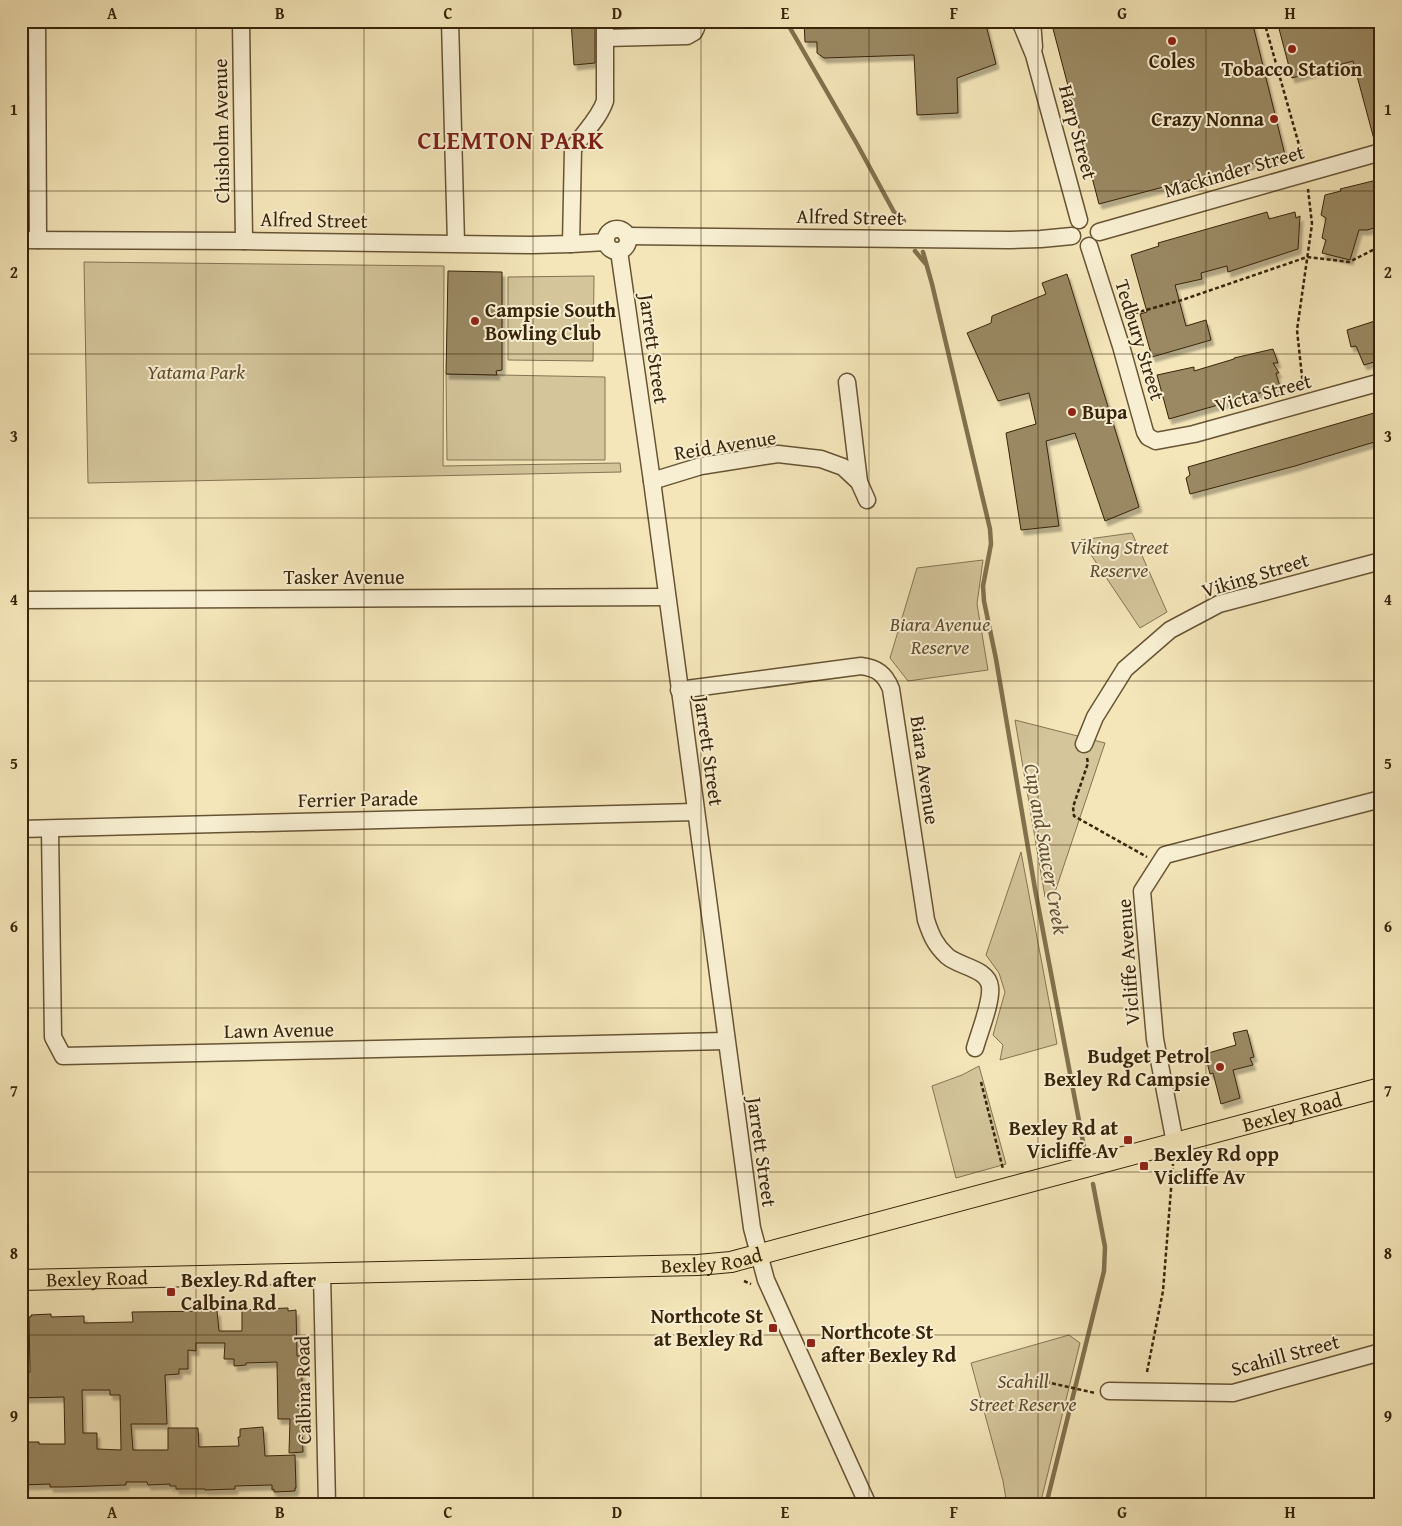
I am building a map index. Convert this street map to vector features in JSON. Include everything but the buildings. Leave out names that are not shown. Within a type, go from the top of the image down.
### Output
[{"type":"main road","name":"Bexley Road","points":[[21,1280],[698,1265],[731,1262],[1381,1088]]},
{"type":"street","points":[[38,21],[38,240]]},
{"type":"street","name":"Chisholm Avenue","points":[[241,21],[244,241]]},
{"type":"street","points":[[450,21],[456,244]]},
{"type":"street","points":[[571,244],[573,149],[602,110],[604,101],[605,29],[687,36],[694,32],[696,28],[694,21]]},
{"type":"street","name":"Harp Street","points":[[1020,21],[1034,55],[1079,220]]},
{"type":"street","name":"Harp Street","points":[[1032,21],[1034,55]]},
{"type":"street","name":"Mackinder Street","points":[[1099,232],[1381,152]]},
{"type":"street","points":[[1079,220],[1092,221],[1099,232],[1096,240],[1089,246],[1077,243],[1072,236],[1073,227],[1079,220]]},
{"type":"street","name":"Alfred Street","points":[[21,240],[571,244],[613,246],[608,234],[614,230],[622,230],[627,236],[1010,240],[1072,236]]},
{"type":"street","name":"Jarrett Street","points":[[613,246],[652,481],[752,1228],[766,1280],[868,1505]]},
{"type":"street","name":"Tedbury Street","points":[[1089,246],[1121,346],[1145,432],[1148,437],[1156,441]]},
{"type":"street","name":"Reid Avenue","points":[[847,382],[859,482],[868,500]]},
{"type":"street","name":"Victa Street","points":[[1156,441],[1194,434],[1381,382]]},
{"type":"street","name":"Reid Avenue","points":[[652,481],[700,466],[778,454],[821,459],[843,467],[859,482]]},
{"type":"street","name":"Viking Street","points":[[1084,744],[1095,717],[1125,669],[1170,630],[1219,604],[1381,561]]},
{"type":"street","name":"Tasker Avenue","points":[[21,600],[667,597]]},
{"type":"street","name":"Biara Avenue","points":[[679,690],[861,666],[871,667],[887,679],[891,689],[926,920],[933,941],[949,958],[983,975],[990,985],[990,996],[975,1048]]},
{"type":"street","name":"Vicliffe Avenue","points":[[1175,1143],[1154,1039],[1142,891],[1165,855],[1381,799]]},
{"type":"street","name":"Ferrier Parade","points":[[21,829],[695,812]]},
{"type":"street","name":"Lawn Avenue","points":[[50,829],[53,1037],[63,1056],[726,1041]]},
{"type":"street","name":"Calbina Road","points":[[322,1273],[327,1505]]},
{"type":"street","name":"Scahill Street","points":[[1109,1391],[1233,1393],[1381,1352]]},
{"type":"path","points":[[1264,21],[1307,173],[1312,224],[1297,330],[1303,386]]},
{"type":"path","points":[[1126,315],[1182,300],[1307,257],[1348,262],[1376,249],[1379,240],[1381,240]]},
{"type":"path","points":[[1084,744],[1088,763],[1073,807],[1074,816],[1159,864]]},
{"type":"path","points":[[981,1082],[1003,1169]]},
{"type":"path","points":[[1146,1372],[1164,1291],[1173,1164]]},
{"type":"path","points":[[744,1281],[751,1284]]},
{"type":"path","points":[[1033,1380],[1084,1392]]},
{"type":"green space","name":"Yatama Park","points":[[84,262],[444,266],[443,466],[620,463],[621,472],[88,483]]},
{"type":"green space","points":[[594,276],[593,361],[508,360],[508,277]]},
{"type":"green space","points":[[446,374],[605,377],[605,460],[447,460]]},
{"type":"green space","name":"Viking Street Reserve","points":[[1132,533],[1167,612],[1140,628],[1081,540]]},
{"type":"green space","name":"Biara Avenue Reserve","points":[[983,560],[977,604],[988,670],[908,681],[890,658],[917,568]]},
{"type":"green space","points":[[1015,720],[1105,743],[1055,892],[1045,897]]},
{"type":"green space","points":[[1021,852],[1057,1044],[1000,1060],[1003,1045],[993,1035],[1005,992],[999,973],[986,955]]},
{"type":"green space","points":[[979,1066],[1006,1164],[956,1178],[932,1086],[962,1075]]},
{"type":"green space","name":"Scahill Street Reserve","points":[[1069,1335],[1080,1343],[1040,1505],[1007,1505],[1003,1481],[971,1363]]},
{"type":"waterway","points":[[786,21],[894,212],[904,221]]},
{"type":"waterway","points":[[915,251],[925,263]]},
{"type":"waterway","name":"Cup and Saucer Creek","points":[[923,252],[990,529],[991,544],[983,586],[984,601],[996,659],[1035,889],[1084,1147]]},
{"type":"waterway","points":[[1046,1505],[1104,1271],[1105,1247],[1093,1184]]},
{"type":"place","name":"Coles","points":[[1172,41]]},
{"type":"place","name":"Tobacco Station","points":[[1292,49]]},
{"type":"place","name":"Crazy Nonna","points":[[1274,119]]},
{"type":"place","name":"Campsie South Bowling Club","points":[[475,321]]},
{"type":"place","name":"Bupa","points":[[1072,412]]},
{"type":"place","name":"Budget Petrol Bexley Rd Campsie","points":[[1220,1067]]},
{"type":"place","name":"Bexley Rd at Vicliffe Av","points":[[1128,1140]]},
{"type":"place","name":"Bexley Rd opp Vicliffe Av","points":[[1144,1166]]},
{"type":"place","name":"Bexley Rd after Calbina Rd","points":[[171,1292]]},
{"type":"place","name":"Northcote St at Bexley Rd","points":[[773,1328]]},
{"type":"place","name":"Northcote St after Bexley Rd","points":[[811,1343]]},
{"type":"district","name":"CLEMTON PARK","points":[[511,140]]}]
